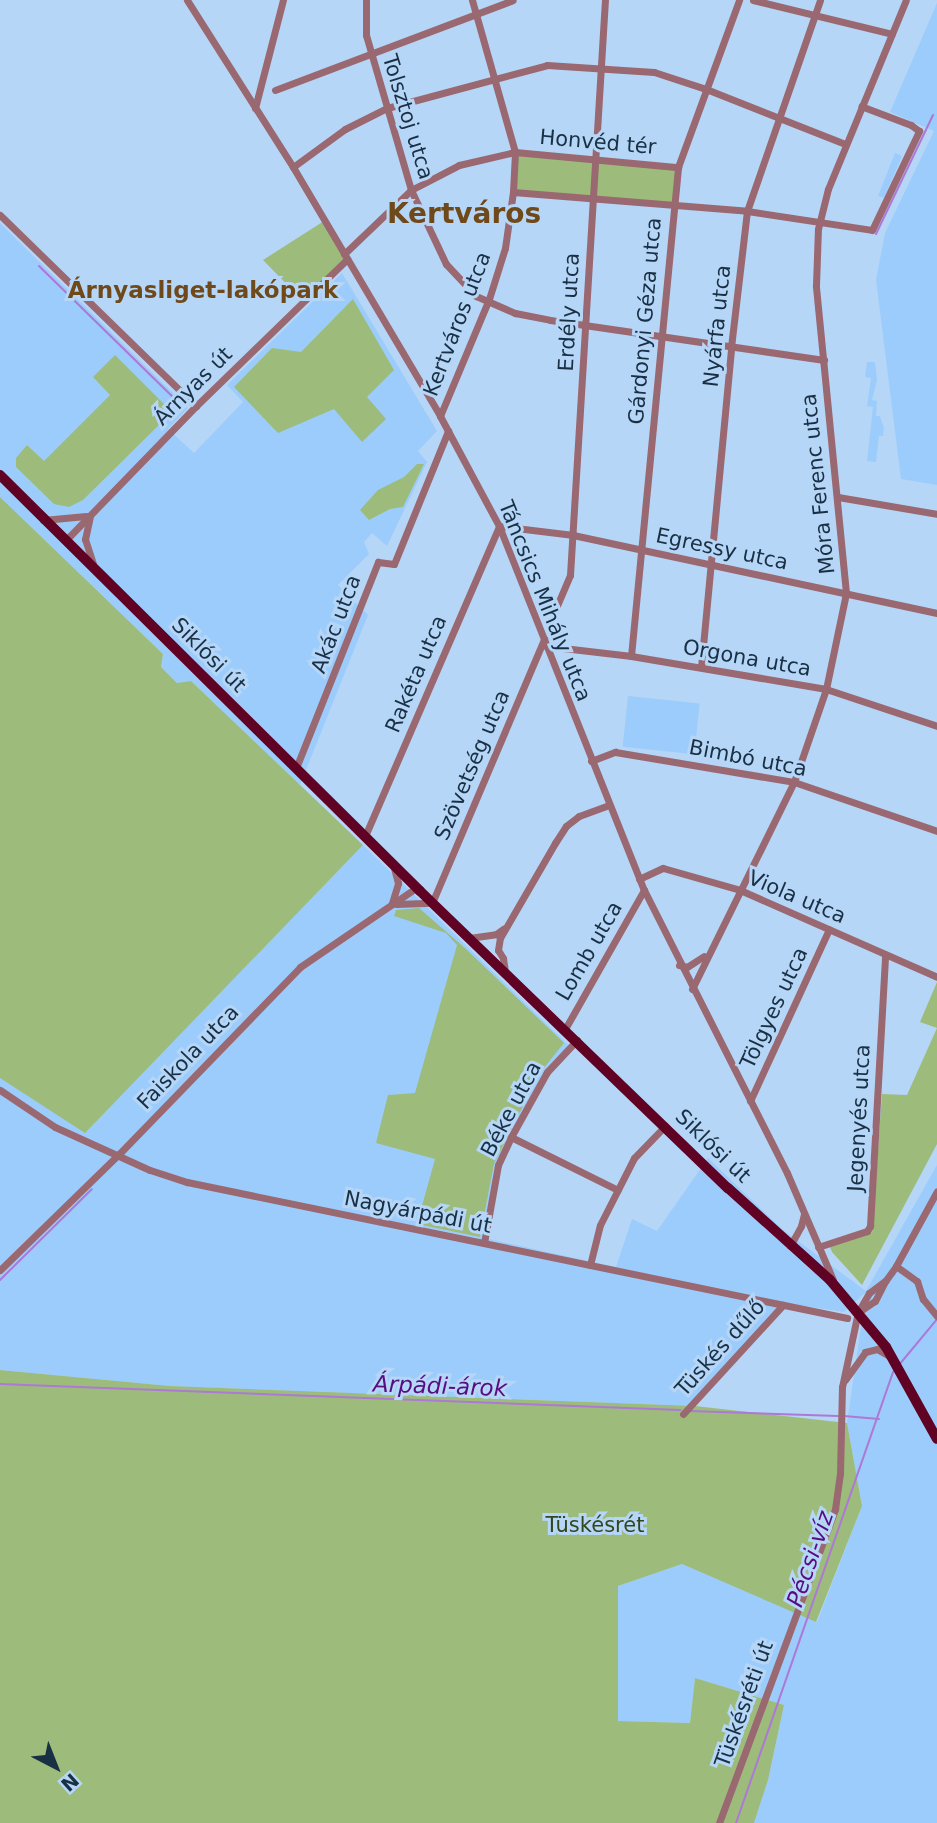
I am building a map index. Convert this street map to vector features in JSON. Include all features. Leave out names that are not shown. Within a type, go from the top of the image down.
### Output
[{"type":"main road","name":"Siklósi út","points":[[0,475],[416,888],[790,1246],[839,1289],[894,1360],[936,1433]]},
{"type":"street","name":"Táncsics Mihály utca","points":[[187,0],[293,167],[440,416],[499,526],[639,879],[679,965],[751,1101],[839,1289]]},
{"type":"street","points":[[255,108],[283,0]]},
{"type":"street","name":"Tolsztoj utca","points":[[366,0],[366,35],[411,190],[446,264],[463,285],[488,302],[515,313],[585,326],[824,360]]},
{"type":"street","name":"Kertváros utca","points":[[440,416],[488,302],[505,248],[513,192],[515,152],[472,0]]},
{"type":"street","points":[[275,90],[513,0]]},
{"type":"street","name":"Erdély utca","points":[[550,622],[570,575],[605,0]]},
{"type":"street","name":"Gárdonyi Géza utca","points":[[631,656],[678,167],[739,0]]},
{"type":"street","points":[[752,0],[892,33]]},
{"type":"street","name":"Nyárfa utca","points":[[701,667],[731,347],[747,211],[820,0]]},
{"type":"street","name":"Móra Ferenc utca","points":[[692,989],[794,782],[826,689],[846,593],[816,285],[818,222],[845,144],[906,0]]},
{"type":"street","points":[[293,167],[345,129],[387,108],[493,77],[547,65],[603,66],[654,72],[706,89],[845,144]]},
{"type":"street","points":[[513,192],[673,203],[873,230],[919,131],[911,125],[861,106]]},
{"type":"street","name":"Honvéd tér","points":[[411,190],[459,165],[515,152],[678,167]]},
{"type":"street","name":"Árnyas út","points":[[66,540],[196,406],[299,308],[345,256],[411,190]]},
{"type":"street","points":[[0,215],[196,406]]},
{"type":"street","name":"Akác utca","points":[[296,768],[378,562],[394,564],[448,431]]},
{"type":"street","points":[[838,497],[937,514]]},
{"type":"street","points":[[43,520],[65,520],[90,515],[85,539],[95,568]]},
{"type":"street","name":"Egressy utca","points":[[499,526],[573,535],[937,613]]},
{"type":"street","name":"Rakéta utca","points":[[365,836],[499,526]]},
{"type":"street","name":"Orgona utca","points":[[545,643],[826,689],[937,726]]},
{"type":"street","name":"Szövetség utca","points":[[432,903],[545,643]]},
{"type":"street","name":"Bimbó utca","points":[[591,761],[615,752],[794,782],[937,831]]},
{"type":"street","points":[[505,971],[498,944],[566,826],[587,812],[609,806]]},
{"type":"street","points":[[392,863],[398,875],[392,904],[432,903]]},
{"type":"street","name":"Viola utca","points":[[639,879],[663,869],[740,890],[937,977]]},
{"type":"street","name":"Faiskola utca","points":[[0,1270],[118,1155],[300,967],[416,888]]},
{"type":"street","name":"Lomb utca","points":[[565,1029],[644,890]]},
{"type":"street","points":[[469,938],[496,934],[514,915]]},
{"type":"street","name":"Tölgyes utca","points":[[751,1101],[830,929]]},
{"type":"street","points":[[679,965],[687,967],[707,954]]},
{"type":"street","name":"Jegenyés utca","points":[[818,1247],[867,1231],[870,1226],[886,954]]},
{"type":"street","name":"Béke utca","points":[[484,1243],[498,1165],[547,1072],[577,1040]]},
{"type":"street","name":"Nagyárpádi út","points":[[0,1090],[55,1128],[187,1182],[847,1318]]},
{"type":"street","points":[[590,1265],[600,1225],[634,1158],[665,1126]]},
{"type":"street","points":[[511,1137],[618,1190]]},
{"type":"street","points":[[858,1312],[869,1293],[886,1280],[937,1191]]},
{"type":"street","points":[[790,1246],[803,1219],[800,1203]]},
{"type":"street","points":[[895,1266],[917,1281],[923,1299],[935,1314]]},
{"type":"street","name":"Tüskés dűlő","points":[[686,1411],[783,1305]]},
{"type":"street","name":"Tüskésréti út","points":[[719,1823],[835,1509],[840,1474],[842,1387],[858,1312]]},
{"type":"street","points":[[842,1387],[854,1364],[865,1352],[877,1349],[894,1360]]},
{"type":"shaded area","points":[[937,3],[937,485],[901,479],[876,280],[885,233],[934,131],[890,112]]},
{"type":"shaded area","points":[[895,153],[902,156],[884,198],[878,196]]},
{"type":"shaded area","points":[[0,223],[188,408],[168,429],[194,453],[243,402],[227,385],[342,273],[437,431],[418,451],[427,462],[387,546],[372,533],[364,542],[369,554],[338,585],[368,615],[300,785],[191,681],[178,684],[161,667],[163,654],[0,497]]},
{"type":"shaded area","points":[[867,362],[875,362],[877,380],[872,400],[877,401],[876,416],[880,416],[884,428],[883,436],[879,436],[876,462],[867,461],[873,407],[867,406],[871,378],[865,377]]},
{"type":"shaded area","points":[[628,696],[700,704],[694,754],[623,747]]},
{"type":"shaded area","points":[[363,845],[569,1046],[547,1072],[498,1165],[484,1238],[616,1267],[632,1219],[657,1231],[708,1158],[783,1230],[866,1291],[937,1165],[937,1823],[754,1823],[768,1780],[784,1705],[695,1678],[690,1723],[617,1721],[618,1586],[682,1564],[817,1622],[862,1506],[847,1423],[866,1292],[844,1312],[786,1303],[695,1406],[170,1386],[0,1370],[0,1038],[85,1132]]},
{"type":"green space","points":[[515,152],[678,166],[675,206],[512,192]]},
{"type":"green space","points":[[324,221],[347,259],[303,301],[263,260]]},
{"type":"green space","points":[[353,299],[394,370],[367,397],[386,419],[362,442],[334,409],[278,433],[234,387],[272,348],[301,352]]},
{"type":"green space","points":[[115,355],[172,412],[83,500],[69,507],[54,504],[16,467],[16,458],[27,445],[44,461],[110,395],[93,377]]},
{"type":"green space","points":[[417,464],[424,464],[403,507],[390,509],[369,520],[360,510],[378,490],[404,477]]},
{"type":"green space","points":[[0,497],[163,654],[161,667],[177,683],[191,681],[363,845],[85,1133],[0,1078]]},
{"type":"green space","points":[[419,908],[466,949],[564,1043],[539,1074],[494,1164],[480,1237],[417,1224],[435,1159],[376,1143],[388,1095],[415,1093],[457,945],[446,933],[394,916],[396,910]]},
{"type":"green space","points":[[937,982],[937,1028],[920,1022]]},
{"type":"green space","points":[[937,1028],[937,1144],[862,1285],[830,1247],[872,1233],[882,1094],[907,1095]]},
{"type":"green space","name":"Tüskésrét","points":[[0,1370],[170,1386],[695,1406],[847,1423],[862,1506],[816,1622],[682,1564],[618,1586],[618,1721],[690,1723],[695,1678],[784,1705],[768,1780],[754,1823],[0,1823]]},
{"type":"waterway","points":[[876,234],[933,115]]},
{"type":"waterway","points":[[39,266],[180,404]]},
{"type":"waterway","points":[[0,1280],[92,1189]]},
{"type":"waterway","name":"Pécsi-víz","points":[[899,1365],[937,1319]]},
{"type":"waterway","name":"Pécsi-víz","points":[[736,1823],[893,1372]]},
{"type":"waterway","name":"Árpádi-árok","points":[[0,1384],[681,1410]]},
{"type":"waterway","name":"Árpádi-árok","points":[[690,1411],[838,1416]]},
{"type":"waterway","name":"Árpádi-árok","points":[[844,1416],[879,1419]]},
{"type":"district","name":"Kertváros","points":[[464,214]]},
{"type":"district","name":"Árnyasliget-lakópark","points":[[203,290]]}]
